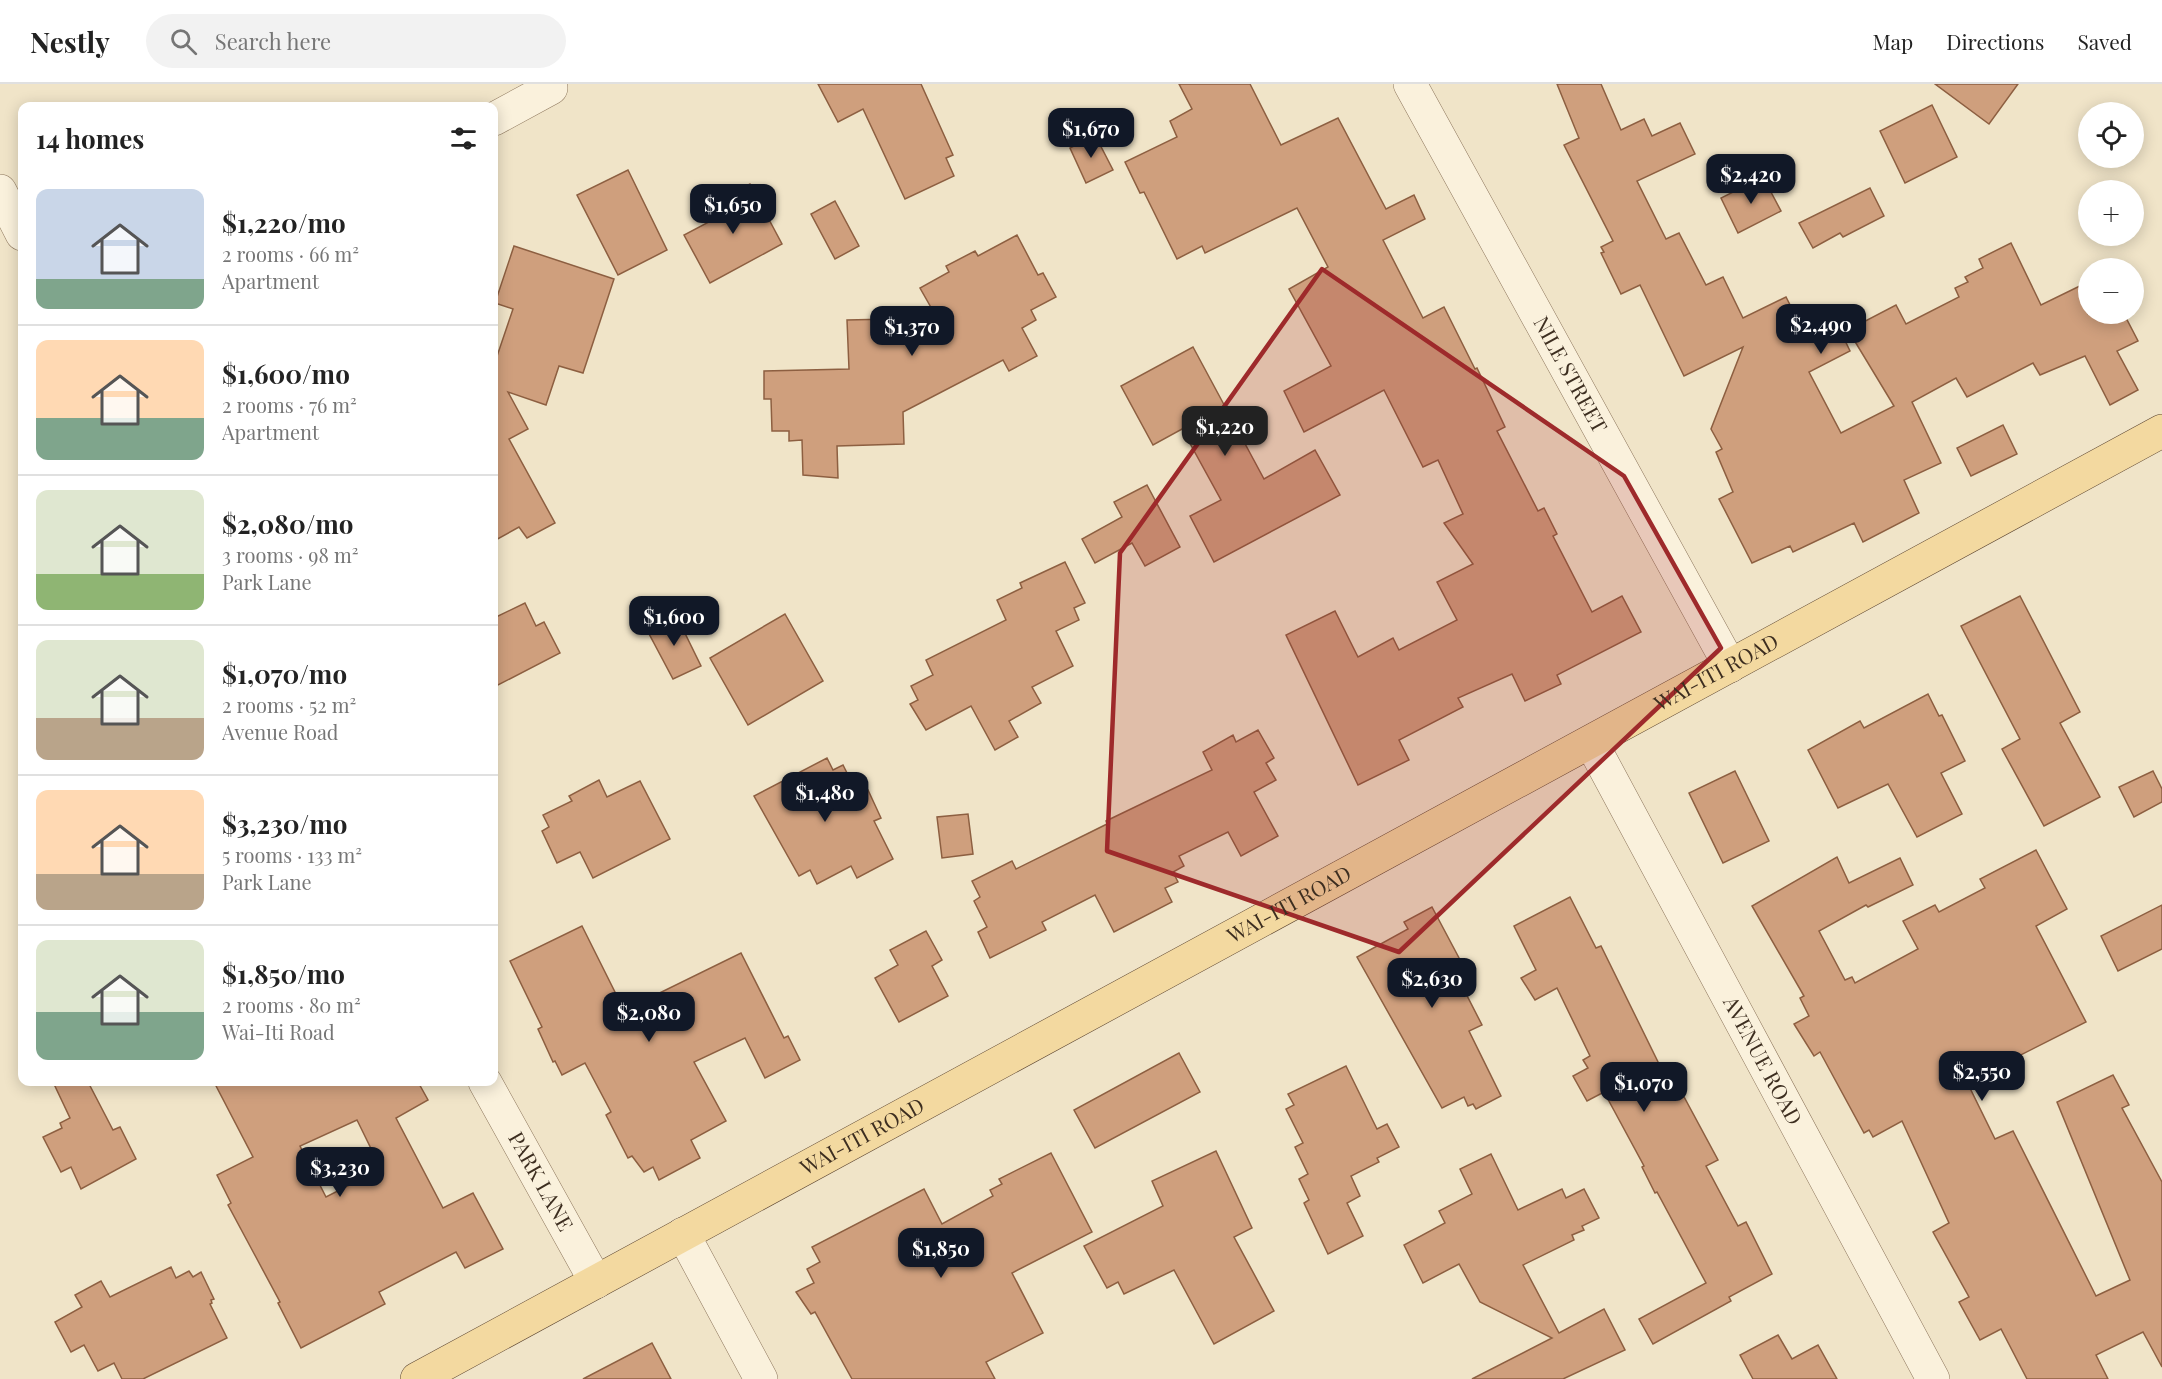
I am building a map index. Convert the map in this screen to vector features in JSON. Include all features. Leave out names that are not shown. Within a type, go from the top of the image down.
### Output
[{"type":"main road","name":"WAI-ITI ROAD","points":[[417,1379],[2162,431]]},
{"type":"street","name":"NILE STREET","points":[[1410,84],[1730,666]]},
{"type":"street","points":[[498,117],[551,88]]},
{"type":"street","points":[[0,191],[18,226]]},
{"type":"street","name":"AVENUE ROAD","points":[[1592,742],[1934,1379]]},
{"type":"street","name":"PARK LANE","points":[[487,1086],[596,1282]]},
{"type":"street","points":[[683,1234],[761,1379]]},
{"type":"highlighted area","points":[[1322,269],[1624,476],[1721,648],[1399,952],[1107,851],[1120,553]]},
{"type":"building","points":[[818,84],[921,84],[953,155],[946,158],[954,176],[905,199],[863,109],[838,122]]},
{"type":"building","points":[[1179,84],[1250,84],[1281,145],[1338,118],[1386,209],[1414,195],[1425,219],[1383,240],[1423,318],[1444,307],[1505,427],[1497,431],[1538,511],[1544,508],[1557,534],[1553,536],[1592,612],[1622,596],[1641,632],[1557,675],[1561,684],[1525,701],[1512,674],[1458,698],[1463,707],[1399,740],[1409,760],[1358,785],[1286,635],[1335,611],[1358,657],[1393,638],[1399,650],[1457,620],[1437,582],[1473,564],[1444,523],[1463,514],[1438,460],[1423,467],[1384,390],[1304,432],[1284,391],[1331,366],[1289,289],[1328,267],[1297,208],[1205,253],[1202,246],[1177,259],[1144,192],[1140,193],[1125,162],[1177,137],[1170,121],[1192,109]]},
{"type":"building","points":[[1557,84],[1601,84],[1621,130],[1644,119],[1652,136],[1680,123],[1695,154],[1637,181],[1666,239],[1679,233],[1706,285],[1723,277],[1743,318],[1786,297],[1807,338],[1837,324],[1850,351],[1809,372],[1841,433],[1894,406],[1848,330],[1896,305],[1906,324],[1959,297],[1955,288],[1968,282],[1965,277],[1983,268],[1979,259],[2011,243],[2041,305],[2078,287],[2078,324],[2129,324],[2138,341],[2117,351],[2138,390],[2110,405],[2085,356],[2040,375],[2033,363],[1967,397],[1956,378],[1912,402],[1941,463],[1904,480],[1919,513],[1863,542],[1854,523],[1793,552],[1790,546],[1752,563],[1719,499],[1733,492],[1716,452],[1722,449],[1711,429],[1743,347],[1684,376],[1640,285],[1621,294],[1601,253],[1604,252],[1601,247],[1613,241],[1564,145],[1579,138]]},
{"type":"building","points":[[1935,84],[2018,84],[1989,124]]},
{"type":"building","points":[[1932,105],[1957,157],[1905,183],[1880,131]]},
{"type":"building","points":[[1095,135],[1113,170],[1086,183],[1070,148]]},
{"type":"building","points":[[628,170],[667,250],[618,275],[577,195]]},
{"type":"building","points":[[1763,177],[1781,211],[1738,233],[1721,198]]},
{"type":"building","points":[[750,184],[782,244],[710,283],[684,235],[724,214],[717,201]]},
{"type":"building","points":[[1870,188],[1884,216],[1843,237],[1840,233],[1813,248],[1799,223]]},
{"type":"building","points":[[835,201],[859,246],[835,259],[811,214]]},
{"type":"building","points":[[1017,235],[1038,275],[1043,273],[1056,297],[1031,310],[1036,320],[1022,328],[1037,356],[1009,371],[1003,360],[903,412],[904,444],[837,446],[838,478],[803,475],[802,440],[789,441],[789,431],[772,431],[771,399],[764,399],[764,371],[849,369],[847,320],[937,318],[920,288],[949,272],[946,266],[975,251],[978,256]]},
{"type":"building","points":[[514,246],[614,279],[583,373],[559,366],[546,405],[508,392],[528,429],[509,439],[555,523],[527,538],[519,527],[498,539],[498,353],[513,309],[498,304],[498,294]]},
{"type":"building","points":[[1193,347],[1264,479],[1315,450],[1340,495],[1214,562],[1190,516],[1221,500],[1182,429],[1153,445],[1121,386]]},
{"type":"building","points":[[2003,425],[2017,454],[1971,476],[1957,448]]},
{"type":"building","points":[[1147,485],[1180,547],[1145,566],[1132,543],[1095,563],[1082,539],[1122,517],[1114,502]]},
{"type":"building","points":[[1065,562],[1085,603],[1074,608],[1079,620],[1056,631],[1073,666],[1032,687],[1041,703],[1009,721],[1018,737],[995,750],[971,706],[926,730],[910,704],[918,700],[911,686],[933,675],[926,660],[1006,620],[997,600],[1022,588],[1020,583]]},
{"type":"building","points":[[2020,596],[2080,712],[2060,723],[2100,797],[2044,826],[2002,749],[2020,739],[1961,626]]},
{"type":"building","points":[[525,603],[536,626],[544,622],[560,653],[498,685],[498,616]]},
{"type":"building","points":[[785,614],[823,681],[748,725],[710,658]]},
{"type":"building","points":[[676,615],[701,666],[673,679],[647,630]]},
{"type":"building","points":[[1928,694],[1939,716],[1942,715],[1965,761],[1941,773],[1962,814],[1917,837],[1888,784],[1838,808],[1808,750],[1860,721],[1864,728]]},
{"type":"building","points":[[1258,730],[1274,758],[1266,763],[1276,780],[1254,792],[1278,836],[1241,856],[1228,832],[1179,856],[1184,866],[1173,872],[1178,882],[1165,888],[1172,902],[1114,932],[1095,895],[1042,922],[1046,930],[990,958],[978,932],[987,927],[974,901],[980,897],[972,881],[1012,861],[1016,869],[1107,824],[1106,821],[1212,770],[1203,752],[1233,735],[1236,742]]},
{"type":"building","points":[[827,758],[833,770],[843,765],[858,795],[868,790],[881,818],[874,821],[893,859],[857,878],[851,866],[817,884],[810,870],[799,876],[754,796]]},
{"type":"building","points":[[1735,771],[1769,841],[1723,863],[1689,793]]},
{"type":"building","points":[[2153,771],[2162,789],[2162,802],[2134,817],[2119,787]]},
{"type":"building","points":[[599,780],[607,797],[640,781],[670,839],[593,878],[580,852],[557,863],[542,831],[549,827],[543,815],[572,801],[569,796]]},
{"type":"building","points":[[968,814],[973,854],[942,858],[937,817]]},
{"type":"building","points":[[2036,850],[2067,909],[2036,926],[2086,1022],[1967,1082],[1995,1139],[2013,1131],[2096,1296],[2130,1280],[2057,1102],[2113,1075],[2129,1105],[2122,1108],[2162,1182],[2162,1367],[2143,1332],[2096,1355],[2108,1379],[2027,1379],[2001,1329],[1980,1340],[1959,1302],[1969,1297],[1933,1232],[1949,1223],[1902,1121],[1873,1137],[1869,1130],[1864,1133],[1820,1052],[1814,1056],[1794,1024],[1809,1016],[1800,998],[1804,996],[1752,906],[1837,857],[1849,883],[1900,858],[1913,885],[1868,907],[1866,905],[1819,931],[1845,980],[1852,977],[1855,983],[1918,949],[1903,921],[1935,905],[1939,912],[1985,888],[1980,879]]},
{"type":"building","points":[[1570,897],[1596,948],[1601,946],[1663,1072],[1669,1069],[1718,1160],[1706,1166],[1738,1226],[1746,1222],[1772,1274],[1729,1297],[1731,1301],[1653,1344],[1639,1319],[1706,1283],[1657,1192],[1655,1193],[1642,1167],[1644,1166],[1604,1092],[1587,1101],[1573,1076],[1588,1068],[1583,1060],[1590,1056],[1557,988],[1535,1000],[1521,978],[1536,970],[1514,926]]},
{"type":"building","points":[[2162,905],[2162,949],[2118,971],[2101,936]]},
{"type":"building","points":[[1432,907],[1467,973],[1458,978],[1482,1025],[1469,1031],[1501,1096],[1476,1109],[1473,1104],[1468,1106],[1464,1097],[1442,1108],[1357,957],[1408,929],[1404,922]]},
{"type":"building","points":[[582,926],[622,1006],[625,1005],[627,1009],[741,953],[784,1038],[788,1036],[800,1060],[765,1078],[745,1038],[694,1062],[726,1121],[691,1140],[700,1158],[659,1180],[653,1167],[644,1172],[632,1156],[628,1158],[606,1115],[611,1112],[585,1063],[562,1075],[555,1061],[553,1062],[538,1029],[542,1027],[510,961]]},
{"type":"building","points":[[926,931],[942,960],[932,966],[948,996],[899,1022],[875,978],[898,965],[890,950]]},
{"type":"building","points":[[1179,1053],[1200,1092],[1095,1148],[1074,1110]]},
{"type":"building","points":[[1346,1066],[1377,1129],[1387,1124],[1399,1147],[1377,1158],[1379,1162],[1351,1176],[1360,1196],[1347,1203],[1363,1236],[1328,1254],[1304,1203],[1309,1200],[1299,1179],[1308,1174],[1295,1147],[1303,1143],[1286,1109],[1294,1105],[1288,1094]]},
{"type":"building","points":[[55,1086],[90,1086],[113,1130],[120,1127],[136,1159],[81,1189],[71,1167],[61,1172],[43,1137],[62,1128],[60,1123],[70,1118]]},
{"type":"building","points":[[216,1086],[420,1086],[428,1100],[396,1118],[443,1208],[473,1193],[503,1249],[465,1268],[456,1252],[379,1292],[385,1304],[301,1348],[278,1303],[280,1302],[228,1205],[231,1203],[217,1175],[253,1157]],"holes":[[[357,1120],[381,1169],[326,1197],[300,1146]]]},
{"type":"building","points":[[1216,1151],[1252,1228],[1234,1237],[1274,1311],[1214,1344],[1174,1270],[1124,1294],[1118,1282],[1107,1288],[1084,1246],[1163,1206],[1152,1181]]},
{"type":"building","points":[[1051,1153],[1092,1232],[1012,1273],[1043,1333],[986,1362],[995,1379],[852,1379],[815,1312],[811,1314],[796,1292],[814,1283],[807,1269],[820,1262],[812,1247],[924,1189],[942,1224],[993,1196],[990,1190],[1002,1184],[999,1179]]},
{"type":"building","points":[[1491,1154],[1518,1210],[1562,1189],[1566,1198],[1584,1189],[1599,1218],[1582,1226],[1584,1230],[1572,1235],[1574,1240],[1523,1265],[1559,1333],[1604,1309],[1625,1350],[1563,1379],[1472,1379],[1552,1338],[1480,1302],[1459,1264],[1423,1283],[1404,1245],[1445,1223],[1439,1211],[1472,1194],[1460,1169]]},
{"type":"building","points":[[171,1267],[176,1278],[189,1271],[193,1277],[201,1272],[214,1299],[210,1304],[227,1338],[143,1379],[122,1379],[114,1363],[98,1371],[84,1345],[71,1352],[55,1322],[82,1307],[75,1295],[101,1281],[110,1297]]},
{"type":"building","points":[[1778,1335],[1792,1359],[1818,1345],[1837,1379],[1753,1379],[1740,1355]]},
{"type":"building","points":[[652,1343],[671,1379],[583,1379]]}]
